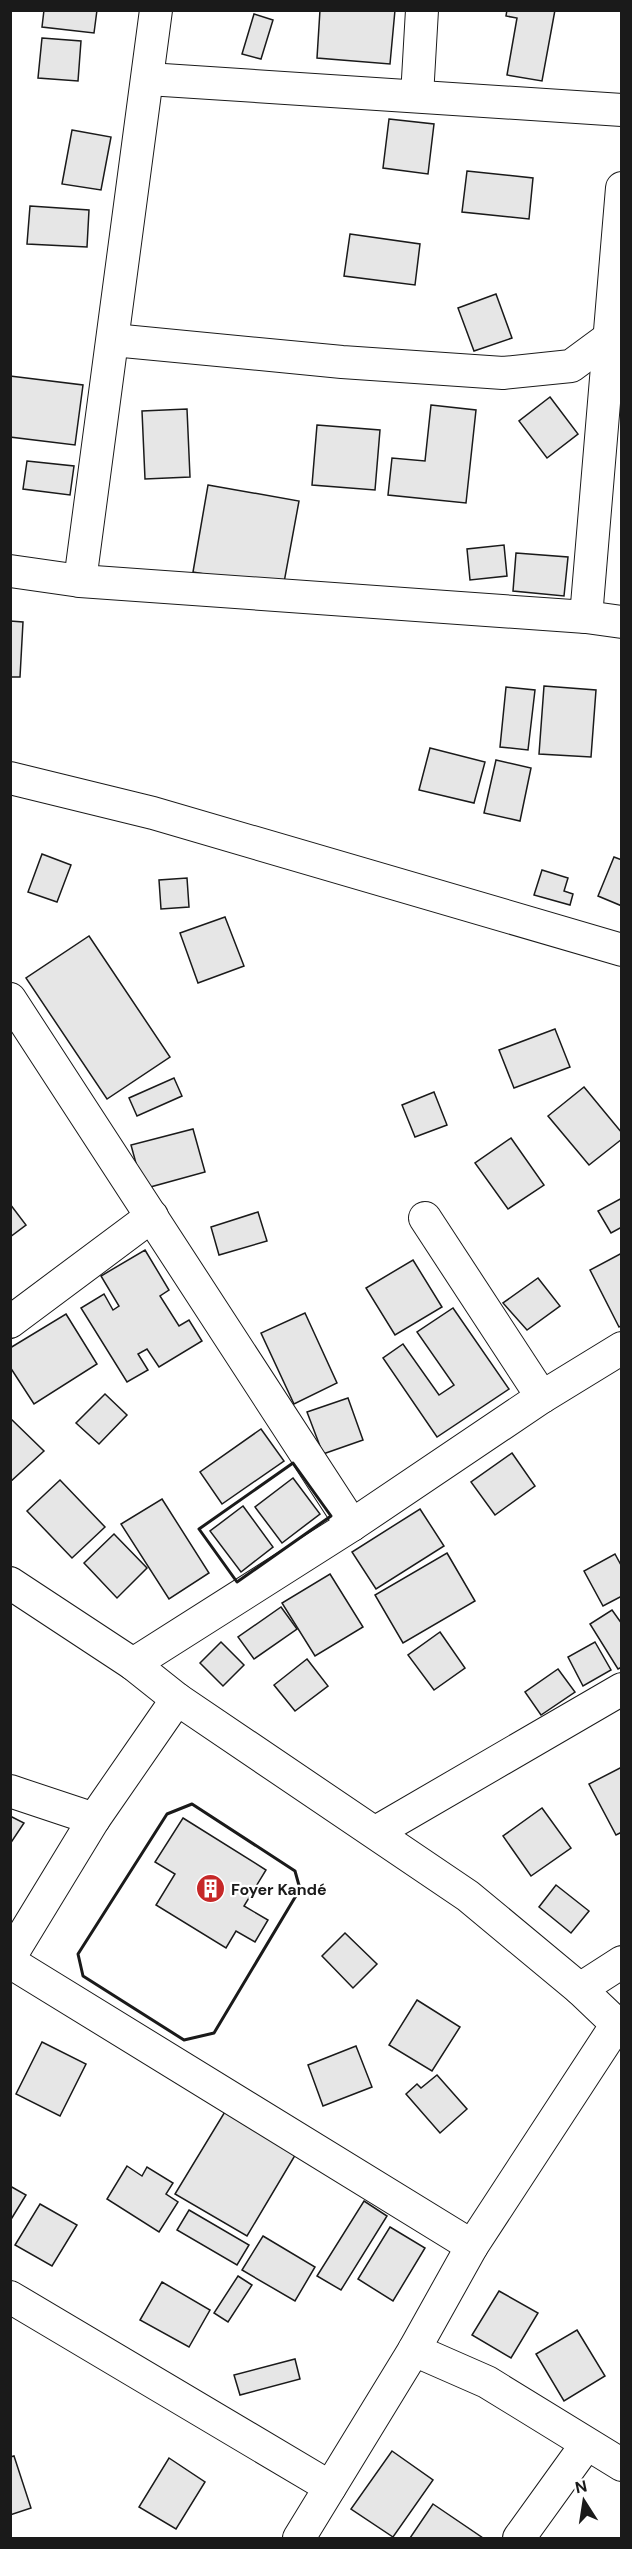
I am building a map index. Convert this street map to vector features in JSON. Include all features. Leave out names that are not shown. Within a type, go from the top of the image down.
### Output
[{"type":"street","points":[[80,581],[156,10]]},
{"type":"street","points":[[417,96],[422,10]]},
{"type":"street","points":[[148,79],[621,110]]},
{"type":"street","points":[[586,617],[621,188]]},
{"type":"street","points":[[113,340],[342,362],[503,372],[571,366],[609,339]]},
{"type":"street","points":[[10,571],[80,581],[586,617],[621,622]]},
{"type":"street","points":[[10,778],[153,813],[621,950]]},
{"type":"street","points":[[10,999],[352,1526]]},
{"type":"street","points":[[10,1322],[152,1216]]},
{"type":"street","points":[[424,1218],[542,1397]]},
{"type":"street","points":[[133,1664],[352,1526],[542,1397],[621,1348]]},
{"type":"street","points":[[10,1583],[133,1664],[177,1700],[468,1896],[580,1989],[620,2026],[472,2246],[414,2350],[299,2538]]},
{"type":"street","points":[[376,1832],[621,1689]]},
{"type":"street","points":[[10,1957],[94,1819],[177,1700]]},
{"type":"street","points":[[10,1791],[94,1819]]},
{"type":"street","points":[[10,1962],[472,2246]]},
{"type":"street","points":[[580,1989],[621,1962]]},
{"type":"street","points":[[10,2296],[330,2487]]},
{"type":"street","points":[[414,2350],[487,2382],[621,2465]]},
{"type":"street","points":[[519,2538],[586,2445]]},
{"type":"building","points":[[44,10],[97,10],[94,33],[42,27]]},
{"type":"building","points":[[320,10],[395,10],[390,64],[317,58]]},
{"type":"building","points":[[507,10],[555,10],[542,81],[507,75],[517,18],[506,16]]},
{"type":"building","points":[[254,14],[273,20],[261,59],[242,54]]},
{"type":"building","points":[[42,38],[81,41],[78,81],[38,78]]},
{"type":"building","points":[[389,119],[434,124],[428,174],[383,168]]},
{"type":"building","points":[[72,130],[111,137],[101,190],[62,184]]},
{"type":"building","points":[[467,171],[533,178],[529,219],[462,212]]},
{"type":"building","points":[[30,206],[89,210],[87,247],[27,244]]},
{"type":"building","points":[[350,234],[420,244],[415,285],[344,276]]},
{"type":"building","points":[[496,294],[512,338],[474,351],[458,308]]},
{"type":"building","points":[[10,376],[83,385],[75,445],[10,437]]},
{"type":"building","points":[[550,397],[578,434],[547,458],[519,421]]},
{"type":"building","points":[[431,405],[476,410],[466,503],[388,495],[392,458],[425,461]]},
{"type":"building","points":[[187,409],[190,477],[145,479],[142,411]]},
{"type":"building","points":[[317,425],[380,430],[375,490],[312,485]]},
{"type":"building","points":[[27,461],[74,466],[70,495],[23,489]]},
{"type":"building","points":[[208,485],[299,501],[283,588],[193,572]]},
{"type":"building","points":[[504,545],[507,576],[470,580],[467,549]]},
{"type":"building","points":[[516,553],[568,557],[564,596],[513,591]]},
{"type":"building","points":[[10,621],[23,622],[20,677],[10,677]]},
{"type":"building","points":[[544,686],[596,690],[591,757],[539,754]]},
{"type":"building","points":[[506,687],[535,690],[528,750],[500,747]]},
{"type":"building","points":[[430,748],[485,762],[474,803],[419,790]]},
{"type":"building","points":[[496,760],[531,768],[520,821],[484,813]]},
{"type":"building","points":[[42,854],[71,865],[57,902],[28,892]]},
{"type":"building","points":[[614,857],[622,860],[622,906],[598,896]]},
{"type":"building","points":[[542,870],[568,878],[564,891],[573,894],[570,905],[534,895]]},
{"type":"building","points":[[187,878],[189,907],[161,909],[159,880]]},
{"type":"building","points":[[225,917],[244,966],[198,983],[180,933]]},
{"type":"building","points":[[89,936],[170,1057],[107,1099],[26,978]]},
{"type":"building","points":[[555,1029],[570,1067],[514,1088],[499,1050]]},
{"type":"building","points":[[174,1078],[182,1096],[137,1116],[129,1098]]},
{"type":"building","points":[[584,1087],[622,1133],[622,1139],[589,1165],[548,1116]]},
{"type":"building","points":[[434,1092],[447,1125],[415,1137],[402,1105]]},
{"type":"building","points":[[193,1129],[205,1172],[143,1189],[131,1145]]},
{"type":"building","points":[[511,1138],[544,1185],[508,1209],[475,1163]]},
{"type":"building","points":[[622,1198],[622,1227],[611,1233],[598,1211]]},
{"type":"building","points":[[10,1204],[26,1225],[10,1237]]},
{"type":"building","points":[[258,1212],[267,1241],[219,1255],[211,1227]]},
{"type":"building","points":[[145,1250],[169,1290],[160,1296],[179,1326],[189,1320],[202,1341],[159,1367],[147,1349],[138,1354],[148,1370],[127,1382],[81,1308],[104,1294],[113,1310],[119,1306],[101,1276]]},
{"type":"building","points":[[622,1253],[622,1325],[619,1327],[590,1270]]},
{"type":"building","points":[[413,1260],[442,1307],[395,1335],[366,1288]]},
{"type":"building","points":[[538,1278],[560,1306],[527,1330],[503,1303]]},
{"type":"building","points":[[453,1308],[509,1389],[437,1437],[383,1358],[403,1344],[439,1395],[454,1385],[417,1332]]},
{"type":"building","points":[[305,1313],[337,1383],[294,1404],[261,1333]]},
{"type":"building","points":[[66,1314],[97,1364],[34,1404],[10,1367],[10,1348]]},
{"type":"building","points":[[105,1394],[127,1415],[99,1444],[76,1423]]},
{"type":"building","points":[[348,1398],[363,1440],[323,1454],[307,1412]]},
{"type":"building","points":[[10,1418],[44,1451],[10,1482]]},
{"type":"building","points":[[261,1429],[284,1461],[222,1504],[200,1472]]},
{"type":"building","points":[[512,1453],[535,1486],[495,1515],[471,1482]]},
{"type":"building","points":[[293,1478],[320,1514],[282,1543],[255,1507]]},
{"type":"building","points":[[60,1480],[105,1527],[72,1558],[27,1511]]},
{"type":"building","points":[[162,1499],[209,1573],[169,1599],[121,1524]]},
{"type":"building","points":[[243,1506],[273,1547],[241,1572],[210,1531]]},
{"type":"building","points":[[420,1509],[444,1546],[376,1589],[352,1552]]},
{"type":"building","points":[[114,1534],[147,1568],[117,1598],[84,1563]]},
{"type":"building","points":[[447,1553],[475,1601],[403,1643],[375,1595]]},
{"type":"building","points":[[615,1554],[622,1567],[622,1596],[603,1606],[584,1571]]},
{"type":"building","points":[[330,1574],[363,1627],[315,1656],[282,1603]]},
{"type":"building","points":[[281,1607],[297,1629],[254,1659],[238,1637]]},
{"type":"building","points":[[612,1610],[622,1624],[622,1667],[618,1669],[590,1624]]},
{"type":"building","points":[[440,1632],[465,1668],[434,1690],[408,1655]]},
{"type":"building","points":[[221,1642],[244,1665],[223,1686],[200,1663]]},
{"type":"building","points":[[595,1642],[611,1670],[583,1686],[568,1657]]},
{"type":"building","points":[[307,1659],[328,1686],[295,1711],[274,1685]]},
{"type":"building","points":[[558,1669],[575,1692],[541,1715],[525,1692]]},
{"type":"building","points":[[622,1767],[622,1832],[616,1835],[589,1784]]},
{"type":"building","points":[[542,1808],[571,1848],[531,1876],[503,1836]]},
{"type":"building","points":[[10,1816],[24,1823],[10,1844]]},
{"type":"building","name":"Foyer Kandé","points":[[183,1818],[266,1870],[244,1906],[268,1920],[255,1942],[236,1931],[226,1948],[156,1905],[175,1874],[155,1862]]},
{"type":"building","points":[[556,1885],[589,1911],[571,1933],[539,1907]]},
{"type":"building","points":[[345,1933],[377,1964],[353,1988],[322,1956]]},
{"type":"building","points":[[417,2000],[460,2027],[432,2071],[389,2045]]},
{"type":"building","points":[[42,2042],[86,2064],[60,2116],[16,2094]]},
{"type":"building","points":[[356,2046],[372,2087],[323,2106],[308,2065]]},
{"type":"building","points":[[437,2075],[467,2109],[440,2133],[406,2094],[417,2084],[421,2088]]},
{"type":"building","points":[[226,2110],[297,2152],[247,2236],[175,2194]]},
{"type":"building","points":[[127,2166],[142,2176],[147,2167],[173,2183],[166,2194],[178,2202],[159,2232],[107,2199]]},
{"type":"building","points":[[10,2186],[26,2195],[10,2221]]},
{"type":"building","points":[[364,2201],[387,2216],[341,2290],[317,2276]]},
{"type":"building","points":[[40,2204],[77,2225],[52,2266],[15,2245]]},
{"type":"building","points":[[189,2210],[249,2245],[237,2265],[177,2230]]},
{"type":"building","points":[[390,2227],[425,2248],[393,2301],[358,2279]]},
{"type":"building","points":[[263,2236],[315,2267],[295,2301],[242,2270]]},
{"type":"building","points":[[238,2276],[252,2285],[228,2322],[214,2313]]},
{"type":"building","points":[[162,2282],[210,2310],[189,2347],[140,2320]]},
{"type":"building","points":[[499,2291],[538,2313],[511,2358],[472,2335]]},
{"type":"building","points":[[577,2330],[605,2376],[564,2401],[536,2354]]},
{"type":"building","points":[[295,2359],[300,2379],[240,2395],[234,2375]]},
{"type":"building","points":[[392,2451],[433,2480],[393,2537],[351,2509]]},
{"type":"building","points":[[14,2456],[31,2508],[10,2515],[10,2457]]},
{"type":"building","points":[[169,2458],[205,2482],[176,2529],[139,2507]]},
{"type":"building","points":[[433,2504],[483,2538],[410,2538]]},
{"type":"wall","points":[[293,1463],[331,1516],[237,1582],[199,1529],[293,1463]]},
{"type":"wall","points":[[192,1804],[295,1871],[300,1889],[214,2033],[184,2040],[83,1976],[78,1954],[167,1814],[192,1804]]},
{"type":"place","name":"Foyer Kandé","points":[[210,1889]]}]
